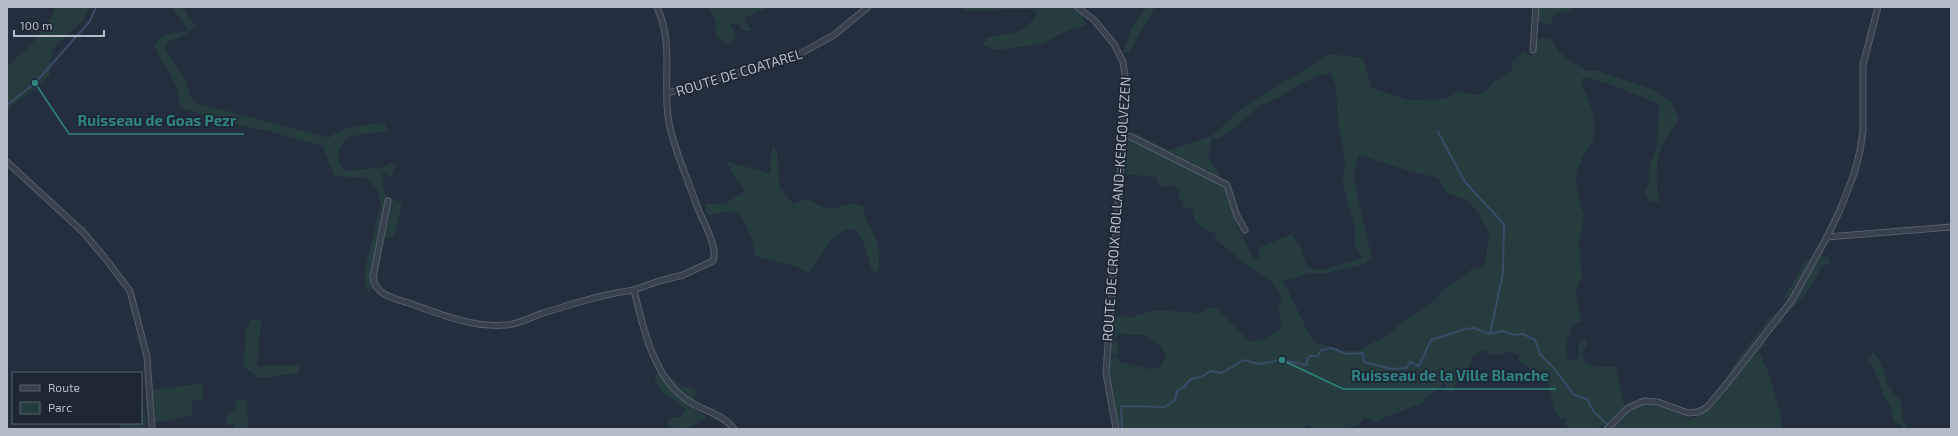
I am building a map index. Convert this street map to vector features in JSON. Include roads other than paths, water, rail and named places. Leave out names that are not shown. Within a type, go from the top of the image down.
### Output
[{"type":"street","points":[[388,201],[373,276],[375,286],[379,291],[397,300],[463,320],[507,325],[600,296],[634,290],[702,267],[713,260],[715,254],[713,245],[701,216],[669,123],[667,42],[657,7]]},
{"type":"street","name":"ROUTE DE COATAREL","points":[[668,93],[796,56],[834,35],[868,7]]},
{"type":"street","name":"ROUTE DE CROIX ROLLAND-KERGOLVEZEN","points":[[1077,7],[1094,20],[1108,34],[1123,62],[1126,88],[1106,367],[1116,429]]},
{"type":"street","points":[[1532,50],[1536,7]]},
{"type":"street","points":[[1607,429],[1628,408],[1644,401],[1658,402],[1688,413],[1698,412],[1706,408],[1792,300],[1827,237],[1840,210],[1860,151],[1863,131],[1863,65],[1878,7]]},
{"type":"street","points":[[1123,135],[1132,137],[1227,185],[1237,216],[1245,230]]},
{"type":"street","points":[[7,162],[83,232],[130,291],[147,357],[152,429]]},
{"type":"street","points":[[1827,237],[1951,227]]},
{"type":"street","points":[[634,290],[654,354],[669,383],[685,399],[724,420],[734,429]]},
{"type":"waterway","points":[[7,105],[35,83],[90,21],[96,7]]},
{"type":"waterway","points":[[1438,132],[1465,182],[1504,224],[1503,273],[1490,334]]},
{"type":"waterway","points":[[1122,429],[1121,406],[1165,407],[1175,400],[1177,391],[1184,387],[1191,379],[1201,377],[1211,371],[1221,373],[1244,360],[1258,364],[1282,360],[1307,365],[1307,359],[1310,356],[1318,356],[1321,350],[1332,348],[1346,354],[1363,353],[1364,362],[1391,369],[1406,368],[1410,362],[1419,366],[1431,340],[1465,329],[1474,328],[1490,334],[1502,331],[1514,335],[1523,334],[1535,340],[1540,354],[1554,368],[1574,395],[1587,399],[1594,412],[1608,425]]},
{"type":"place","name":"Ruisseau de Goas Pezr","points":[[35,83]]},
{"type":"place","name":"Ruisseau de la Ville Blanche","points":[[1282,360]]}]
